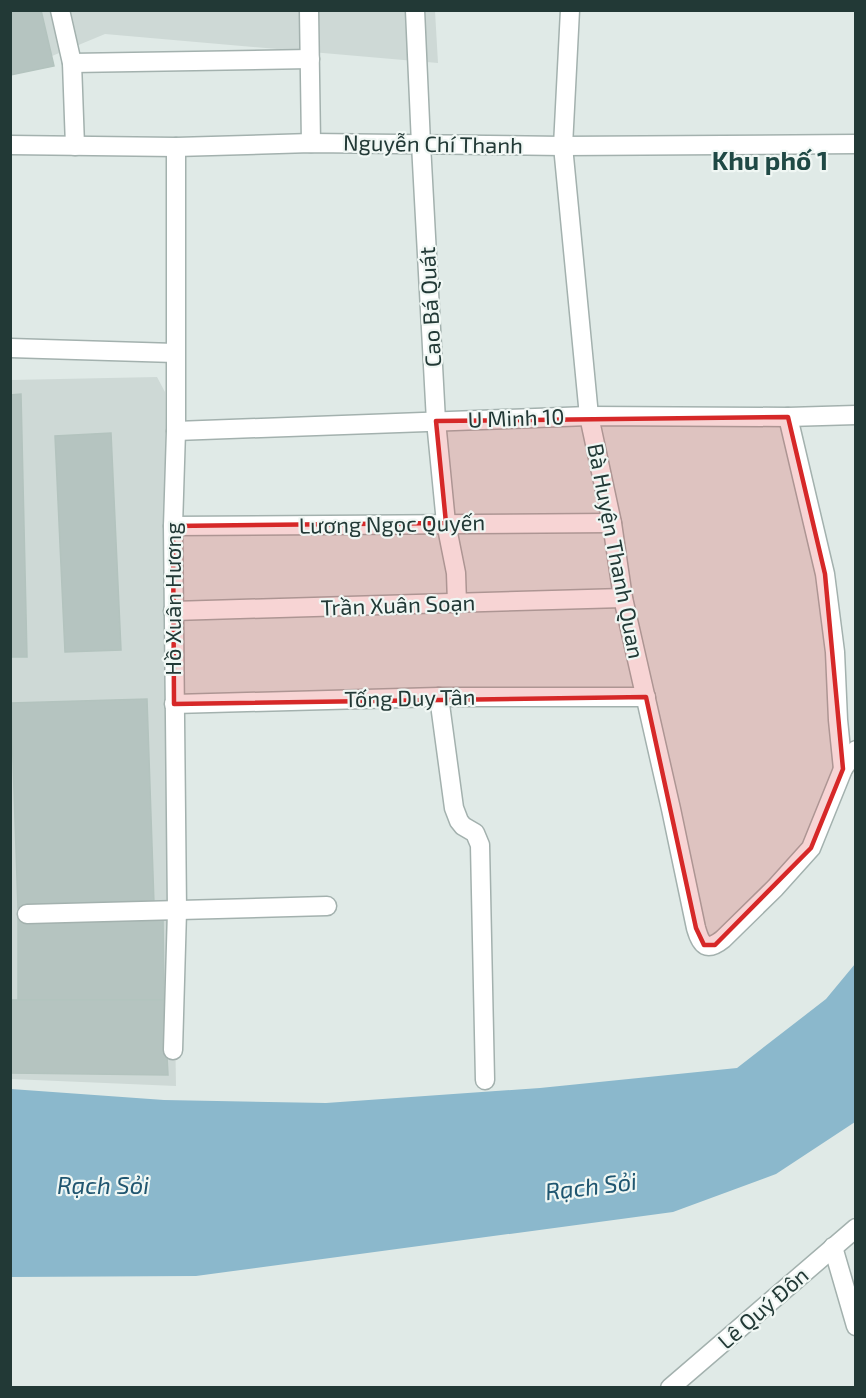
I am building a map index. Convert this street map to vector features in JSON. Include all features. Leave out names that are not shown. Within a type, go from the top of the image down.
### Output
[{"type":"street","points":[[60,10],[72,63],[75,146]]},
{"type":"street","points":[[309,10],[311,143]]},
{"type":"street","name":"Cao Bá Quát","points":[[415,10],[436,421],[446,523],[456,573],[457,603]]},
{"type":"street","name":"Bà Huyện Thanh Quan","points":[[570,10],[563,146],[590,416],[612,523],[623,598],[696,928],[704,945],[708,947],[716,945],[775,888],[811,849],[843,769]]},
{"type":"street","points":[[72,63],[310,59]]},
{"type":"street","name":"Nguyễn Chí Thanh","points":[[10,145],[176,147],[311,143],[563,146],[855,144]]},
{"type":"street","name":"Hồ Xuân Hương","points":[[173,1050],[177,910],[173,611],[176,431],[176,147]]},
{"type":"street","points":[[10,348],[175,353]]},
{"type":"street","name":"U Minh 10","points":[[176,431],[590,416],[855,415]]},
{"type":"street","points":[[788,417],[825,574],[835,652],[843,769]]},
{"type":"street","name":"Lương Ngọc Quyến","points":[[173,526],[612,523]]},
{"type":"street","name":"Trần Xuân Soạn","points":[[173,611],[623,598]]},
{"type":"street","points":[[439,697],[454,808],[463,826],[475,833],[480,845],[485,1080]]},
{"type":"street","name":"Tống Duy Tân","points":[[174,704],[439,697],[646,697]]},
{"type":"street","points":[[843,769],[855,750]]},
{"type":"street","points":[[27,914],[327,906]]},
{"type":"street","name":"Lê Quý Đôn","points":[[670,1388],[855,1228]]},
{"type":"street","points":[[833,1247],[855,1326]]},
{"type":"highlighted area","points":[[788,417],[825,574],[843,769],[811,848],[715,945],[704,945],[696,928],[646,697],[174,704],[173,526],[446,523],[436,421]]},
{"type":"shaded area","points":[[11,11],[435,11],[438,63],[105,34],[11,73]]},
{"type":"shaded area","points":[[157,377],[165,392],[176,1086],[11,1079],[11,380]]},
{"type":"water","name":"Rạch Sỏi","points":[[855,964],[855,1122],[776,1174],[673,1212],[196,1276],[11,1277],[11,1089],[164,1100],[326,1103],[540,1088],[737,1068],[826,999]]},
{"type":"building","points":[[10,10],[41,10],[54,66],[10,75]]},
{"type":"building","points":[[21,394],[27,657],[10,657],[10,395]]},
{"type":"building","points":[[111,433],[121,650],[65,652],[55,436]]},
{"type":"building","points":[[147,699],[154,904],[18,908],[11,703]]},
{"type":"building","points":[[163,915],[164,1000],[18,1000],[18,916]]},
{"type":"building","points":[[10,1000],[164,1000],[168,1075],[10,1073]]},
{"type":"district","name":"Khu phố 1","points":[[770,161]]}]
